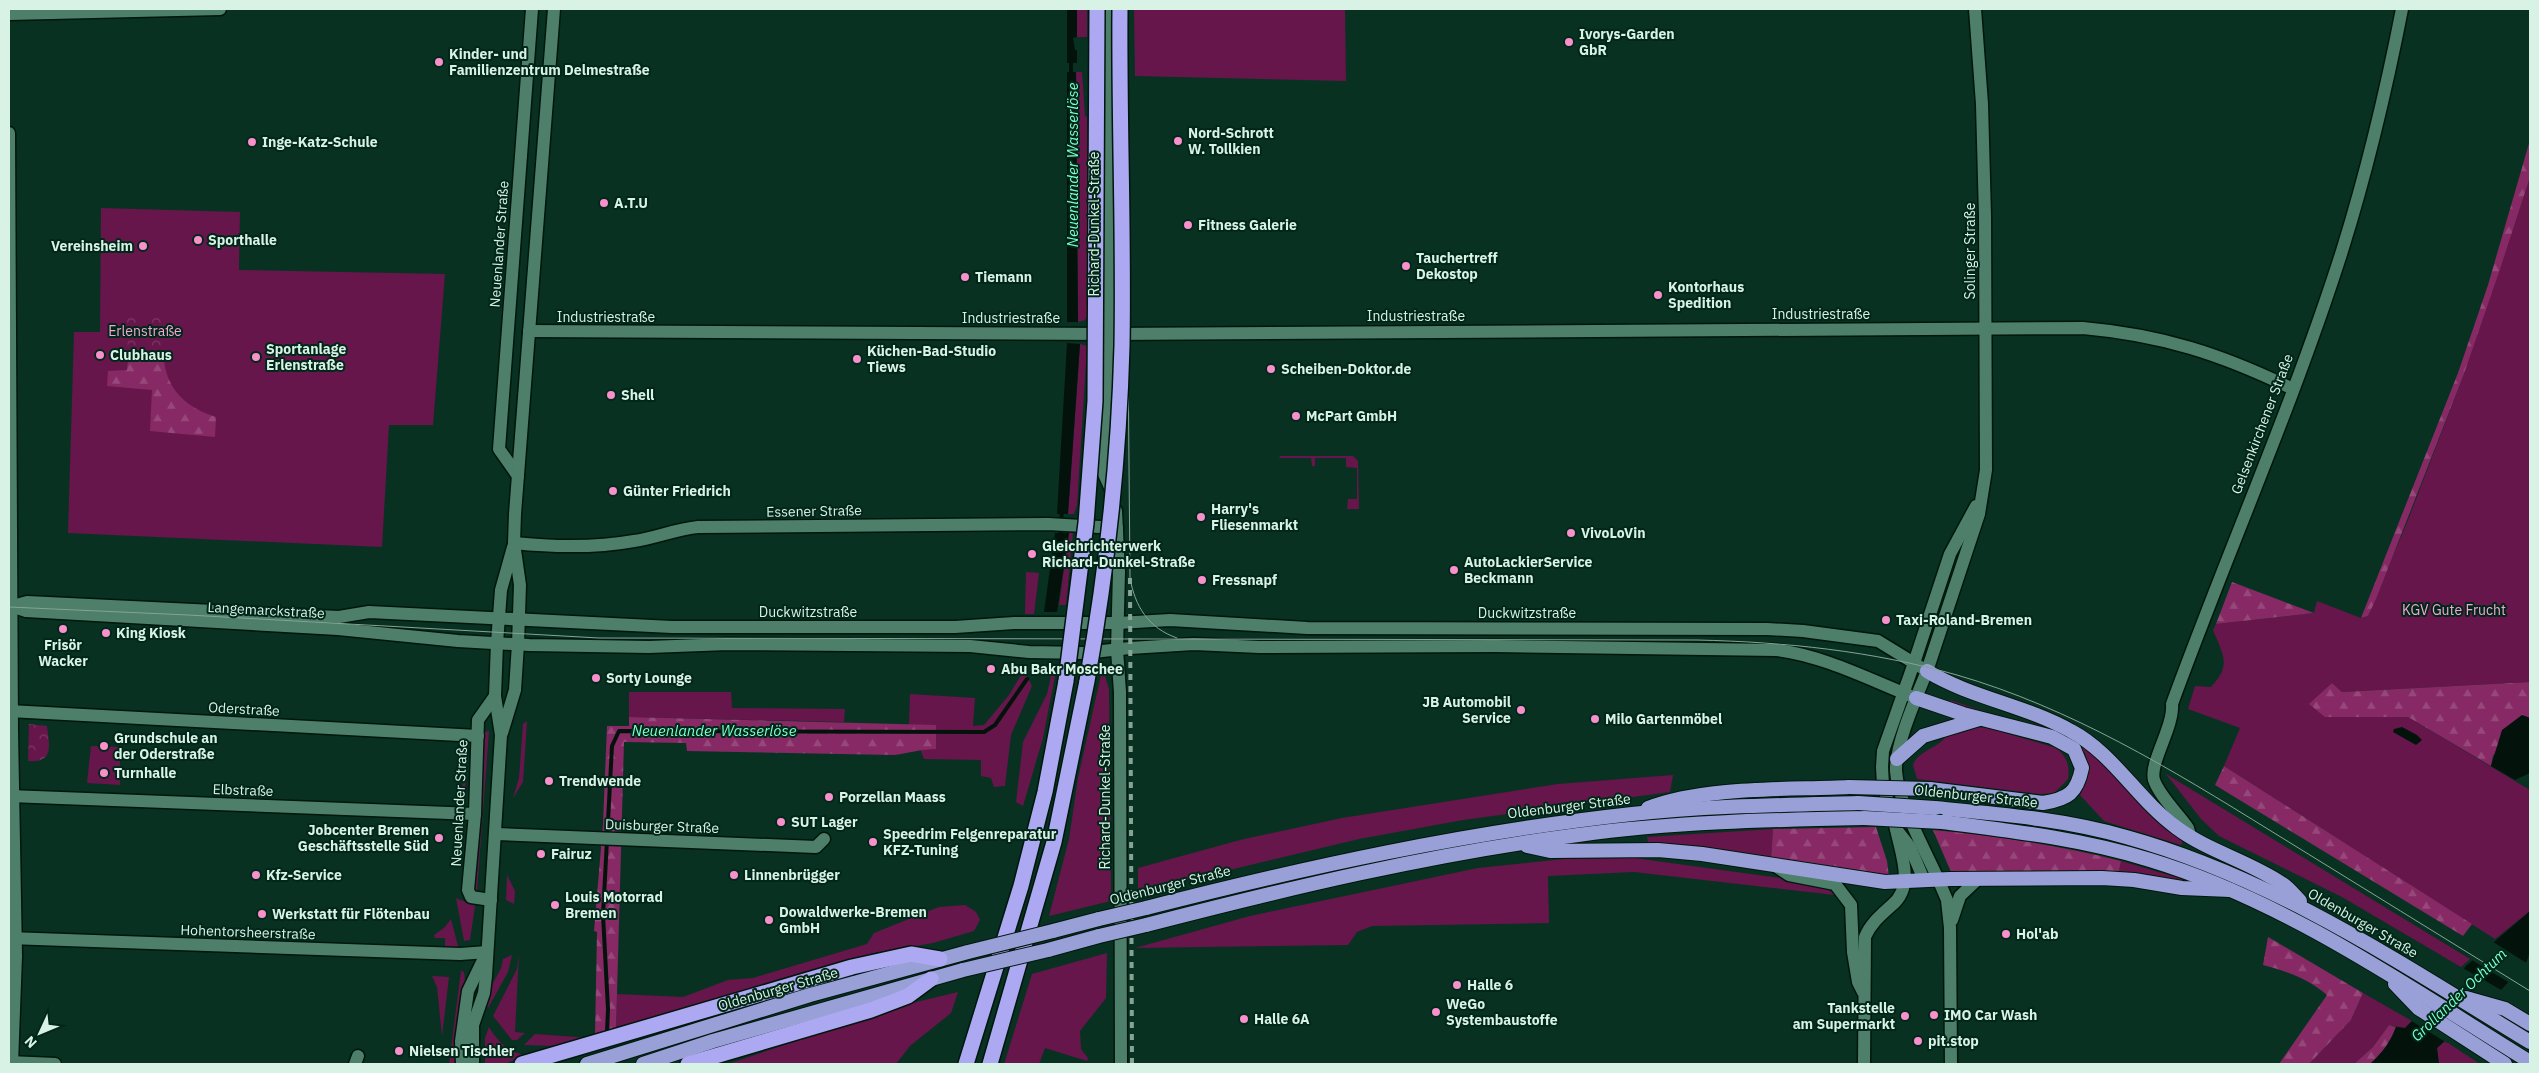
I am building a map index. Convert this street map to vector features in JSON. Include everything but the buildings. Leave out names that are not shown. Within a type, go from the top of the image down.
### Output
[{"type":"highway","points":[[966,1064],[1021,886],[1045,792],[1066,681],[1086,523],[1095,401],[1097,9]]},
{"type":"highway","points":[[990,1064],[1054,842],[1087,680],[1102,583],[1120,404],[1122,270],[1120,9]]},
{"type":"highway","points":[[1927,671],[1948,684],[2017,707],[2082,737],[2116,765],[2159,814],[2190,836],[2282,883],[2307,909]]},
{"type":"highway","points":[[1631,814],[1678,799],[1731,793],[1849,787],[1930,789],[2043,803],[2062,800],[2074,790],[2082,768],[2074,750],[2065,743],[2052,737],[1979,719],[1916,698]]},
{"type":"highway","points":[[1897,759],[1923,736],[1979,719]]},
{"type":"highway","name":"Oldenburger Straße","points":[[587,1064],[801,998],[940,959],[1271,876],[1374,854],[1473,836],[1631,814],[1760,805],[1858,803],[1935,808],[2046,820],[2125,836],[2163,848],[2246,879],[2307,909],[2453,995],[2485,1008],[2530,1042]]},
{"type":"highway","points":[[643,1064],[713,1041],[963,970],[1335,877],[1578,835],[1671,825],[1864,818],[1942,822],[2086,842],[2152,860],[2230,890],[2338,944],[2382,971],[2458,1034],[2504,1064]]},
{"type":"highway","points":[[1519,844],[1550,851],[1658,850],[1772,864],[1840,877],[1885,882],[2102,878],[2134,880],[2182,888],[2230,890]]},
{"type":"highway","points":[[522,1064],[852,967],[912,954],[940,959]]},
{"type":"highway","points":[[688,1064],[871,1010],[908,996],[931,979]]},
{"type":"highway","points":[[2423,1004],[2469,1024],[2530,1062]]},
{"type":"highway","points":[[2485,1008],[2505,1009],[2530,1024]]},
{"type":"street","points":[[9,14],[220,9]]},
{"type":"street","name":"Neuenlander Straße","points":[[518,476],[499,449],[532,9]]},
{"type":"street","points":[[501,735],[515,690],[520,621],[520,585],[514,543],[528,331],[554,9]]},
{"type":"street","name":"Richard-Dunkel-Straße","points":[[1109,9],[1109,334],[1104,474],[1116,499],[1118,624]]},
{"type":"street","name":"Solinger Straße","points":[[1916,698],[1972,539],[1983,492],[1986,460],[1985,217],[1982,104],[1975,9]]},
{"type":"street","name":"Gelsenkirchener Straße","points":[[2190,836],[2188,828],[2164,796],[2153,776],[2173,715],[2172,704],[2292,389],[2341,253],[2360,190],[2383,99],[2402,9]]},
{"type":"street","points":[[9,133],[11,1063],[55,1064]]},
{"type":"street","name":"Industriestraße","points":[[528,331],[1109,334],[2083,328],[2162,339],[2230,360],[2292,389]]},
{"type":"street","name":"Solinger Straße","points":[[1902,693],[1914,663],[1950,554],[1983,492]]},
{"type":"street","name":"Essener Straße","points":[[514,543],[544,546],[618,544],[680,529],[698,527],[1073,524],[1117,528]]},
{"type":"street","points":[[473,1064],[474,1025],[484,993],[496,834],[501,735],[495,696],[498,620],[501,590],[514,543]]},
{"type":"street","name":"Langemarckstraße","points":[[11,606],[27,602],[339,617],[369,612],[498,620]]},
{"type":"street","name":"Langemarckstraße","points":[[11,606],[26,611],[338,629],[518,644]]},
{"type":"street","name":"Duckwitzstraße","points":[[498,620],[672,627],[955,627],[1014,623],[1118,624],[1170,620],[1306,628],[1767,629],[1820,632],[1878,641],[1927,671]]},
{"type":"street","points":[[1117,650],[1118,624]]},
{"type":"street","points":[[518,644],[649,647],[728,644],[970,646],[1030,652],[1084,653],[1194,644],[1777,650],[1797,653],[1916,698],[1897,759],[1896,772],[1931,880]]},
{"type":"street","name":"Richard-Dunkel-Straße","points":[[1117,650],[1120,702],[1121,1064]]},
{"type":"street","points":[[1864,1064],[1865,937],[1869,927],[1898,900],[1906,881],[1896,829],[1883,785],[1882,767],[1883,751],[1902,693]]},
{"type":"street","name":"Neuenlander Straße","points":[[491,900],[472,897],[468,890],[475,814],[478,720],[495,696]]},
{"type":"street","name":"Oderstraße","points":[[10,711],[478,736]]},
{"type":"street","name":"Elbstraße","points":[[11,796],[475,814]]},
{"type":"street","points":[[1896,829],[1947,900],[1950,928],[1951,1064]]},
{"type":"street","name":"Duisburger Straße","points":[[496,834],[816,847],[824,839]]},
{"type":"street","points":[[1772,864],[1789,875],[1835,884],[1851,905],[1853,952],[1858,982],[1864,995]]},
{"type":"street","points":[[1950,928],[1955,906],[1960,896],[1978,879]]},
{"type":"street","name":"Hohentorsheerstraße","points":[[12,938],[460,954],[487,952]]},
{"type":"street","points":[[462,1064],[462,1041],[468,991],[487,952]]},
{"type":"green space","points":[[1077,9],[1087,9],[1087,37],[1077,37]]},
{"type":"green space","points":[[1134,9],[1345,9],[1346,81],[1135,76]]},
{"type":"green space","points":[[1076,72],[1082,72],[1085,116],[1087,117],[1088,313],[1085,320],[1078,322]]},
{"type":"green space","points":[[2530,140],[2530,177],[2464,374],[2376,599],[2368,616],[2361,618],[2458,373],[2488,285]]},
{"type":"green space","name":"KGV Gute Frucht","points":[[2530,177],[2530,682],[2342,692],[2332,683],[2325,717],[2408,717],[2530,790],[2530,911],[2495,939],[2224,766],[2240,728],[2188,709],[2195,686],[2211,687],[2222,672],[2224,660],[2213,630],[2216,624],[2314,613],[2317,601],[2361,618],[2368,616],[2408,520],[2464,374]]},
{"type":"green space","name":"Sportanlage Erlenstraße","points":[[101,208],[240,212],[239,270],[445,274],[433,425],[389,425],[382,547],[68,533],[74,332],[100,332]]},
{"type":"green space","name":"Erlenstraße","points":[[161,309],[164,316],[161,345],[164,361],[128,360],[127,316]]},
{"type":"green space","points":[[1080,344],[1087,346],[1077,505],[1074,514],[1068,514]]},
{"type":"green space","points":[[128,360],[164,361],[170,382],[181,397],[188,404],[216,417],[215,437],[150,431],[152,390],[107,386],[108,371],[127,370]]},
{"type":"green space","points":[[1280,456],[1353,456],[1358,461],[1359,509],[1347,509],[1348,499],[1357,499],[1357,468],[1346,467],[1346,458],[1315,458],[1315,466],[1312,466],[1311,458],[1279,458]]},
{"type":"green space","points":[[1073,532],[1066,605],[1059,605],[1069,533]]},
{"type":"green space","points":[[1026,572],[1039,573],[1034,614],[1025,614]]},
{"type":"green space","points":[[2232,582],[2314,613],[2216,624]]},
{"type":"green space","points":[[1024,670],[1032,686],[1011,735],[1005,786],[994,787],[991,778],[981,776],[981,760],[924,759],[920,749],[936,749],[909,724],[910,694],[975,698],[973,726],[984,725],[1009,695]]},
{"type":"green space","points":[[1101,675],[1105,676],[1109,689],[1111,901],[1049,916],[1069,839],[1078,778]]},
{"type":"green space","points":[[1051,676],[1055,676],[1043,738],[1023,806],[1016,802],[1023,742],[1047,694]]},
{"type":"green space","points":[[2530,682],[2530,718],[2522,715],[2493,756],[2491,766],[2408,717],[2325,717],[2309,704],[2332,683],[2342,692]]},
{"type":"green space","points":[[629,692],[731,692],[732,708],[845,709],[844,722],[629,717]]},
{"type":"green space","points":[[1950,700],[1991,713],[2036,724],[2070,737],[2104,763],[2157,822],[2183,840],[2181,845],[2104,821],[2080,795],[2087,780],[2089,767],[2085,753],[2066,737],[1949,703]]},
{"type":"green space","points":[[629,717],[936,725],[936,749],[894,755],[687,751],[686,743],[624,742],[616,1029],[595,1036],[597,932],[594,931],[603,824],[607,726],[629,726]]},
{"type":"green space","points":[[527,721],[523,782],[513,798],[519,778],[523,724]]},
{"type":"green space","points":[[29,724],[47,726],[48,751],[43,759],[37,761],[28,761]]},
{"type":"green space","points":[[1975,727],[1989,728],[2056,748],[2067,762],[2069,770],[2068,779],[2054,793],[2041,794],[1917,779],[1913,765],[1921,755],[1941,742],[1946,734]]},
{"type":"green space","points":[[489,731],[477,891],[473,890],[484,732]]},
{"type":"green space","points":[[465,743],[468,745],[464,806],[461,808]]},
{"type":"green space","name":"Turnhalle","points":[[91,746],[120,747],[120,785],[87,783]]},
{"type":"green space","points":[[2224,766],[2472,924],[2463,936],[2215,785]]},
{"type":"green space","points":[[2166,774],[2470,959],[2461,967],[2342,897],[2219,836],[2201,819]]},
{"type":"green space","points":[[1673,775],[1670,792],[1463,820],[1359,839],[1138,892],[1138,868],[1240,840],[1342,818],[1558,784]]},
{"type":"green space","points":[[1876,827],[1887,861],[1889,877],[1771,858],[1773,829]]},
{"type":"green space","points":[[1773,829],[1771,858],[1702,846],[1648,843],[1647,837]]},
{"type":"green space","points":[[1933,830],[2027,842],[2121,861],[2119,871],[1951,872]]},
{"type":"green space","points":[[1634,858],[1810,882],[1824,886],[1835,895],[1634,872],[1548,876],[1549,923],[1372,926],[1357,932],[1348,945],[1135,948],[1250,916],[1478,868],[1564,859]]},
{"type":"green space","points":[[2121,861],[2182,879],[2181,881],[2119,871]]},
{"type":"green space","points":[[507,875],[515,891],[514,904],[506,900]]},
{"type":"green space","points":[[456,898],[475,906],[470,940],[464,941]]},
{"type":"green space","points":[[965,905],[976,912],[980,920],[974,931],[933,943],[874,953],[616,1029],[617,994],[683,997],[728,980],[753,978],[867,944],[874,933],[939,907]]},
{"type":"green space","points":[[451,919],[458,948],[445,948],[445,938],[435,938],[434,935],[444,928]]},
{"type":"green space","points":[[2268,937],[2363,993],[2351,1020],[2309,1064],[2279,1064],[2327,995],[2313,984],[2297,976],[2263,965]]},
{"type":"green space","points":[[1107,953],[1106,998],[1080,1031],[1081,1049],[1088,1058],[1087,1061],[1045,1048],[1039,1064],[1004,1064],[1032,974]]},
{"type":"green space","points":[[519,954],[515,1032],[525,1033],[517,1040],[512,1040],[493,1016],[517,969]]},
{"type":"green space","points":[[512,955],[508,972],[488,1008],[484,1000],[501,968],[503,959]]},
{"type":"green space","points":[[461,971],[464,972],[465,982],[457,1064],[449,1064]]},
{"type":"green space","points":[[432,976],[449,977],[442,1036],[437,987]]},
{"type":"green space","points":[[958,992],[951,1013],[910,1046],[896,1064],[728,1064],[904,1005]]},
{"type":"green space","points":[[2363,993],[2412,1021],[2405,1028],[2389,1025],[2373,1047],[2354,1064],[2309,1064],[2351,1020]]},
{"type":"green space","points":[[2389,1025],[2396,1027],[2394,1033],[2378,1056],[2370,1064],[2354,1064],[2373,1047]]},
{"type":"green space","points":[[489,1027],[503,1045],[524,1055],[505,1064],[485,1064],[485,1038]]},
{"type":"green space","points":[[535,1034],[590,1038],[556,1046],[524,1045]]},
{"type":"green space","points":[[2445,1041],[2480,1064],[2438,1064],[2437,1048]]},
{"type":"water","points":[[1067,9],[1077,9],[1077,37],[1073,38],[1075,50],[1077,50],[1077,63],[1067,63]]},
{"type":"water","points":[[1067,72],[1076,72],[1078,322],[1067,322]]},
{"type":"water","points":[[1067,343],[1080,344],[1068,514],[1057,514]]},
{"type":"water","points":[[1055,533],[1069,533],[1057,612],[1044,612]]},
{"type":"water","points":[[2522,715],[2530,718],[2530,773],[2515,780],[2491,766],[2502,730]]},
{"type":"water","points":[[2402,727],[2422,740],[2416,745],[2393,732],[2394,729]]},
{"type":"water","name":"Grollander Ochtum","points":[[2530,911],[2530,950],[2527,961],[2503,988],[2437,1048],[2439,1063],[2370,1064],[2385,1047],[2396,1027],[2405,1028],[2466,966]]},
{"type":"pier","points":[[2490,940],[2528,964],[2510,983],[2470,959]]},
{"type":"pier","points":[[2461,967],[2503,991],[2447,1043],[2410,1020]]},
{"type":"waterway","name":"Neuenlander Wasserlöse","points":[[1071,58],[1071,76]]},
{"type":"waterway","name":"Neuenlander Wasserlöse","points":[[1060,538],[1062,510]]},
{"type":"waterway","name":"Neuenlander Wasserlöse","points":[[607,1032],[608,1009],[603,915],[612,746],[619,731],[984,732],[995,725],[1027,679]]},
{"type":"tram line","points":[[1125,9],[1130,578],[1135,598],[1144,615],[1158,628],[1177,638]]},
{"type":"tram line","points":[[9,607],[599,638],[1697,640],[1763,643],[1861,654],[1957,675],[1999,689],[2040,705],[2119,742],[2196,785],[2530,991]]},
{"type":"railway","points":[[1130,578],[1132,1064]]},
{"type":"place","name":"Ivorys-Garden GbR","points":[[1569,42]]},
{"type":"place","name":"Kinder- und Familienzentrum Delmestraße","points":[[439,62]]},
{"type":"place","name":"Nord-Schrott W. Tollkien","points":[[1178,141]]},
{"type":"place","name":"Inge-Katz-Schule","points":[[252,142]]},
{"type":"place","name":"A.T.U","points":[[604,203]]},
{"type":"place","name":"Fitness Galerie","points":[[1188,225]]},
{"type":"place","name":"Sporthalle","points":[[198,240]]},
{"type":"place","name":"Vereinsheim","points":[[143,246]]},
{"type":"place","name":"Tauchertreff Dekostop","points":[[1406,266]]},
{"type":"place","name":"Tiemann","points":[[965,277]]},
{"type":"place","name":"Kontorhaus Spedition","points":[[1658,295]]},
{"type":"place","name":"Clubhaus","points":[[100,355]]},
{"type":"place","name":"Sportanlage Erlenstraße","points":[[256,357]]},
{"type":"place","name":"Küchen-Bad-Studio Tiews","points":[[857,359]]},
{"type":"place","name":"Scheiben-Doktor.de","points":[[1271,369]]},
{"type":"place","name":"Shell","points":[[611,395]]},
{"type":"place","name":"McPart GmbH","points":[[1296,416]]},
{"type":"place","name":"Günter Friedrich","points":[[613,491]]},
{"type":"place","name":"Harry's Fliesenmarkt","points":[[1201,517]]},
{"type":"place","name":"VivoLoVin","points":[[1571,533]]},
{"type":"place","name":"Gleichrichterwerk Richard-Dunkel-Straße","points":[[1032,554]]},
{"type":"place","name":"AutoLackierService Beckmann","points":[[1454,570]]},
{"type":"place","name":"Fressnapf","points":[[1202,580]]},
{"type":"place","name":"Taxi-Roland-Bremen","points":[[1886,620]]},
{"type":"place","name":"Frisör Wacker","points":[[63,629]]},
{"type":"place","name":"King Kiosk","points":[[106,633]]},
{"type":"place","name":"Abu Bakr Moschee","points":[[991,669]]},
{"type":"place","name":"Sorty Lounge","points":[[596,678]]},
{"type":"place","name":"JB Automobil Service","points":[[1521,710]]},
{"type":"place","name":"Milo Gartenmöbel","points":[[1595,719]]},
{"type":"place","name":"Grundschule an der Oderstraße","points":[[104,746]]},
{"type":"place","name":"Turnhalle","points":[[104,773]]},
{"type":"place","name":"Trendwende","points":[[549,781]]},
{"type":"place","name":"Porzellan Maass","points":[[829,797]]},
{"type":"place","name":"SUT Lager","points":[[781,822]]},
{"type":"place","name":"Jobcenter Bremen Geschäftsstelle Süd","points":[[439,838]]},
{"type":"place","name":"Speedrim Felgenreparatur KFZ-Tuning","points":[[873,842]]},
{"type":"place","name":"Fairuz","points":[[541,854]]},
{"type":"place","name":"Kfz-Service","points":[[256,875]]},
{"type":"place","name":"Linnenbrügger","points":[[734,875]]},
{"type":"place","name":"Louis Motorrad Bremen","points":[[555,905]]},
{"type":"place","name":"Werkstatt für Flötenbau","points":[[262,914]]},
{"type":"place","name":"Dowaldwerke-Bremen GmbH","points":[[769,920]]},
{"type":"place","name":"Hol'ab","points":[[2006,934]]},
{"type":"place","name":"Halle 6","points":[[1457,985]]},
{"type":"place","name":"WeGo Systembaustoffe","points":[[1436,1012]]},
{"type":"place","name":"IMO Car Wash","points":[[1934,1015]]},
{"type":"place","name":"Tankstelle am Supermarkt","points":[[1905,1016]]},
{"type":"place","name":"Halle 6A","points":[[1244,1019]]},
{"type":"place","name":"pit.stop","points":[[1918,1041]]},
{"type":"place","name":"Nielsen Tischler","points":[[399,1051]]}]
